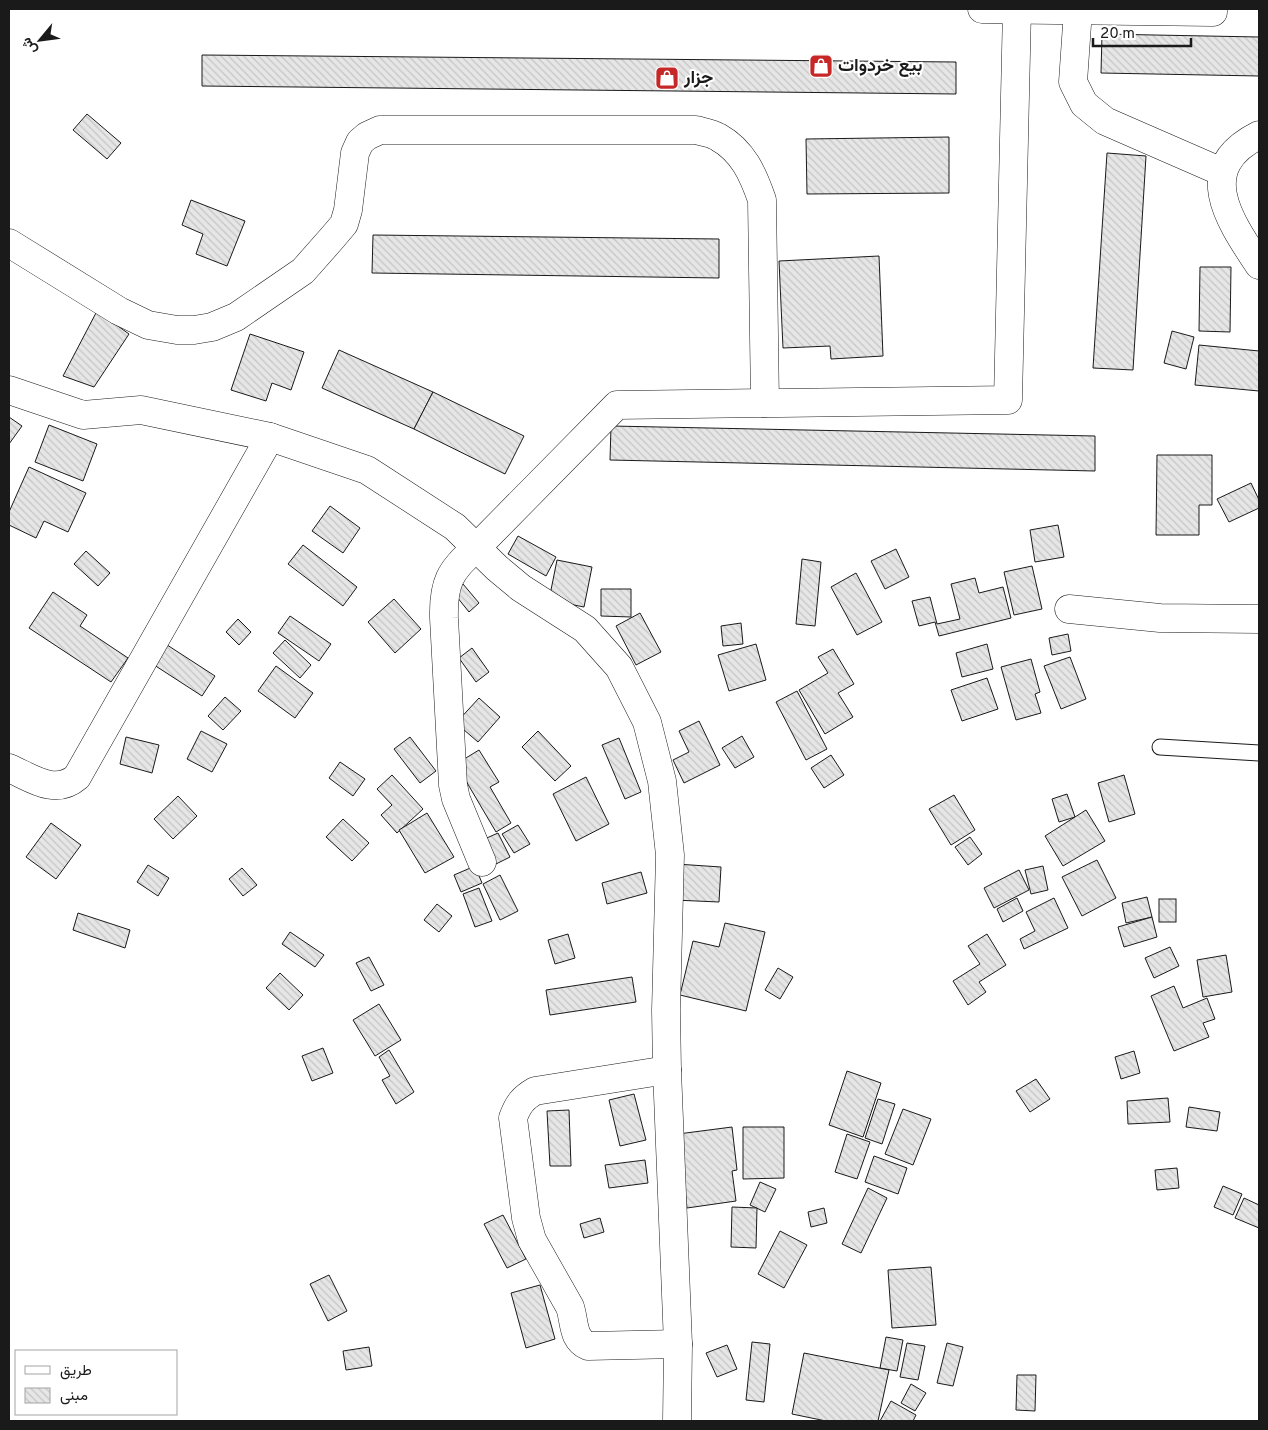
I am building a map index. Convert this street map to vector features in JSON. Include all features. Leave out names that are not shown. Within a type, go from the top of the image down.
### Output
[{"type":"street","points":[[982,9],[1220,10]]},
{"type":"street","points":[[482,862],[452,785],[444,601],[447,585],[461,560],[476,548],[617,405],[1008,400],[1017,9]]},
{"type":"street","points":[[1078,10],[1073,82],[1084,104],[1105,121],[1222,172]]},
{"type":"street","points":[[9,243],[119,311],[148,325],[177,330],[194,330],[212,327],[236,317],[265,298],[309,264],[344,224],[348,210],[355,153],[360,142],[367,136],[380,130],[696,130],[717,136],[737,151],[753,174],[762,200],[765,403]]},
{"type":"street","points":[[1259,135],[1231,154],[1222,172],[1222,195],[1229,218],[1259,265]]},
{"type":"street","points":[[9,390],[83,415],[141,410],[270,437],[367,470],[456,527],[476,548],[521,588],[585,629],[619,667],[647,722],[662,781],[670,855],[667,1070],[678,1344],[677,1421]]},
{"type":"street","points":[[9,768],[52,786],[70,783],[77,776],[270,437]]},
{"type":"street","points":[[1069,609],[1160,618],[1259,619]]},
{"type":"street","points":[[667,1070],[535,1091],[525,1097],[517,1106],[513,1118],[526,1218],[532,1240],[570,1307],[578,1339],[588,1346],[678,1344]]},
{"type":"lane","points":[[1160,747],[1259,753]]},
{"type":"building","points":[[1102,34],[1259,37],[1259,76],[1101,73]]},
{"type":"building","points":[[202,55],[956,62],[956,94],[202,86]]},
{"type":"building","points":[[87,114],[121,143],[107,159],[73,130]]},
{"type":"building","points":[[949,137],[949,193],[807,194],[806,139]]},
{"type":"building","points":[[1107,153],[1146,156],[1133,370],[1093,368]]},
{"type":"building","points":[[191,200],[245,221],[227,266],[196,254],[203,234],[182,225]]},
{"type":"building","points":[[373,235],[719,239],[719,278],[372,273]]},
{"type":"building","points":[[879,256],[883,356],[831,359],[830,346],[783,348],[779,261]]},
{"type":"building","points":[[1200,267],[1231,267],[1230,332],[1199,331]]},
{"type":"building","points":[[97,311],[129,334],[94,387],[63,376]]},
{"type":"building","points":[[1172,331],[1194,337],[1186,369],[1164,363]]},
{"type":"building","points":[[250,334],[304,352],[291,390],[272,383],[266,401],[231,390]]},
{"type":"building","points":[[1199,345],[1259,351],[1259,391],[1195,385]]},
{"type":"building","points":[[339,350],[433,392],[414,429],[322,388]]},
{"type":"building","points":[[433,392],[524,436],[505,474],[414,429]]},
{"type":"building","points":[[9,417],[22,426],[9,444]]},
{"type":"building","points":[[49,425],[97,444],[83,481],[35,462]]},
{"type":"building","points":[[611,426],[1095,436],[1095,471],[610,460]]},
{"type":"building","points":[[1157,455],[1212,455],[1212,505],[1199,505],[1199,535],[1156,535]]},
{"type":"building","points":[[29,467],[86,493],[68,532],[44,521],[36,538],[9,525],[9,512]]},
{"type":"building","points":[[1251,483],[1259,500],[1259,508],[1229,522],[1217,499]]},
{"type":"building","points":[[330,506],[360,528],[343,553],[312,531]]},
{"type":"building","points":[[1058,525],[1064,557],[1035,562],[1030,530]]},
{"type":"building","points":[[518,536],[556,557],[546,576],[508,554]]},
{"type":"building","points":[[303,545],[357,587],[343,606],[288,564]]},
{"type":"building","points":[[896,549],[909,577],[885,589],[871,561]]},
{"type":"building","points":[[86,551],[110,573],[98,586],[74,564]]},
{"type":"building","points":[[802,559],[821,562],[815,626],[796,624]]},
{"type":"building","points":[[557,560],[592,567],[584,607],[549,600]]},
{"type":"building","points":[[1032,566],[1042,609],[1014,615],[1004,572]]},
{"type":"building","points":[[856,573],[882,622],[857,635],[831,587]]},
{"type":"building","points":[[975,578],[979,593],[1003,587],[1011,618],[939,636],[935,622],[919,626],[912,601],[930,597],[937,624],[960,619],[951,584]]},
{"type":"building","points":[[463,584],[479,603],[469,612],[453,592]]},
{"type":"building","points":[[601,589],[631,589],[631,617],[601,616]]},
{"type":"building","points":[[53,592],[87,615],[80,626],[128,658],[111,682],[29,628]]},
{"type":"building","points":[[394,599],[421,629],[395,653],[368,622]]},
{"type":"building","points":[[640,613],[661,652],[636,665],[616,626]]},
{"type":"building","points":[[290,616],[331,644],[319,661],[278,633]]},
{"type":"building","points":[[238,619],[251,632],[239,645],[226,632]]},
{"type":"building","points":[[741,623],[743,644],[723,646],[721,626]]},
{"type":"building","points":[[1068,634],[1071,651],[1052,655],[1049,638]]},
{"type":"building","points":[[285,640],[311,665],[300,678],[273,653]]},
{"type":"building","points":[[161,641],[215,676],[202,696],[148,661]]},
{"type":"building","points":[[756,644],[766,680],[729,691],[718,655]]},
{"type":"building","points":[[987,644],[993,669],[962,677],[956,653]]},
{"type":"building","points":[[472,648],[489,672],[476,682],[459,658]]},
{"type":"building","points":[[833,649],[854,684],[838,693],[853,717],[825,734],[799,690],[828,673],[818,657]]},
{"type":"building","points":[[1070,657],[1086,699],[1061,709],[1044,666]]},
{"type":"building","points":[[1031,659],[1040,692],[1035,694],[1041,713],[1016,720],[1001,667]]},
{"type":"building","points":[[276,666],[313,693],[295,718],[258,691]]},
{"type":"building","points":[[987,678],[998,709],[962,721],[951,690]]},
{"type":"building","points":[[797,691],[827,749],[806,760],[776,702]]},
{"type":"building","points":[[225,697],[241,711],[223,730],[208,716]]},
{"type":"building","points":[[479,698],[500,717],[478,742],[456,723]]},
{"type":"building","points":[[699,721],[720,765],[684,783],[673,760],[689,752],[679,731]]},
{"type":"building","points":[[201,731],[227,744],[212,772],[187,759]]},
{"type":"building","points":[[538,731],[571,766],[555,781],[522,747]]},
{"type":"building","points":[[742,736],[754,757],[735,768],[722,748]]},
{"type":"building","points":[[126,737],[159,745],[152,773],[120,764]]},
{"type":"building","points":[[410,737],[436,771],[420,783],[394,749]]},
{"type":"building","points":[[619,738],[641,792],[625,799],[602,745]]},
{"type":"building","points":[[479,750],[499,782],[490,787],[511,823],[496,832],[456,764]]},
{"type":"building","points":[[831,755],[844,775],[824,788],[811,768]]},
{"type":"building","points":[[340,762],[365,779],[353,796],[329,778]]},
{"type":"building","points":[[392,775],[423,809],[397,833],[381,815],[392,805],[377,789]]},
{"type":"building","points":[[1124,775],[1135,814],[1109,822],[1098,783]]},
{"type":"building","points":[[586,777],[609,824],[576,841],[553,794]]},
{"type":"building","points":[[1067,794],[1075,817],[1059,822],[1052,799]]},
{"type":"building","points":[[954,795],[975,830],[951,845],[929,809]]},
{"type":"building","points":[[178,796],[197,816],[173,839],[154,819]]},
{"type":"building","points":[[1086,810],[1105,841],[1063,866],[1045,836]]},
{"type":"building","points":[[427,813],[454,857],[425,873],[399,830]]},
{"type":"building","points":[[343,819],[369,843],[352,861],[326,837]]},
{"type":"building","points":[[51,823],[81,845],[56,879],[26,857]]},
{"type":"building","points":[[518,825],[530,844],[514,853],[502,834]]},
{"type":"building","points":[[498,833],[510,857],[492,866],[480,841]]},
{"type":"building","points":[[970,837],[982,854],[968,865],[955,847]]},
{"type":"building","points":[[1097,860],[1116,898],[1082,916],[1062,877]]},
{"type":"building","points":[[676,864],[721,867],[719,902],[674,900]]},
{"type":"building","points":[[148,865],[169,878],[158,896],[137,882]]},
{"type":"building","points":[[475,866],[482,883],[461,892],[454,875]]},
{"type":"building","points":[[1043,866],[1048,890],[1031,894],[1025,870]]},
{"type":"building","points":[[242,868],[257,885],[243,896],[229,879]]},
{"type":"building","points":[[1019,870],[1029,890],[994,908],[984,888]]},
{"type":"building","points":[[641,872],[647,893],[607,904],[602,883]]},
{"type":"building","points":[[500,875],[518,911],[500,920],[483,884]]},
{"type":"building","points":[[479,888],[492,921],[475,927],[463,894]]},
{"type":"building","points":[[1147,897],[1152,917],[1126,923],[1122,903]]},
{"type":"building","points":[[1017,898],[1023,911],[1003,922],[997,909]]},
{"type":"building","points":[[1054,898],[1068,928],[1024,949],[1020,939],[1035,931],[1026,912]]},
{"type":"building","points":[[1159,899],[1176,899],[1176,922],[1159,922]]},
{"type":"building","points":[[437,904],[452,916],[439,932],[424,920]]},
{"type":"building","points":[[78,913],[130,930],[125,948],[73,930]]},
{"type":"building","points":[[1152,917],[1157,937],[1124,947],[1118,927]]},
{"type":"building","points":[[725,923],[765,932],[746,1011],[680,995],[693,941],[719,947]]},
{"type":"building","points":[[290,932],[324,955],[315,967],[282,944]]},
{"type":"building","points":[[568,934],[575,958],[555,964],[548,940]]},
{"type":"building","points":[[987,934],[1006,965],[979,982],[986,992],[968,1005],[953,981],[980,964],[968,946]]},
{"type":"building","points":[[1170,947],[1179,966],[1154,978],[1145,958]]},
{"type":"building","points":[[1226,955],[1232,992],[1203,997],[1197,960]]},
{"type":"building","points":[[369,957],[384,985],[371,991],[356,963]]},
{"type":"building","points":[[778,968],[793,977],[780,999],[765,990]]},
{"type":"building","points":[[280,973],[303,995],[289,1010],[266,988]]},
{"type":"building","points":[[632,977],[636,1002],[550,1015],[546,990]]},
{"type":"building","points":[[1174,986],[1183,1008],[1207,998],[1215,1019],[1203,1023],[1209,1037],[1174,1051],[1151,996]]},
{"type":"building","points":[[379,1004],[401,1040],[375,1056],[353,1020]]},
{"type":"building","points":[[323,1048],[333,1073],[312,1081],[302,1056]]},
{"type":"building","points":[[389,1050],[414,1092],[396,1104],[382,1080],[390,1076],[379,1057]]},
{"type":"building","points":[[1134,1051],[1140,1073],[1121,1079],[1115,1057]]},
{"type":"building","points":[[847,1071],[881,1083],[863,1137],[829,1125]]},
{"type":"building","points":[[1036,1079],[1050,1099],[1030,1112],[1016,1091]]},
{"type":"building","points":[[634,1094],[646,1140],[620,1146],[609,1100]]},
{"type":"building","points":[[1168,1098],[1170,1122],[1128,1124],[1127,1101]]},
{"type":"building","points":[[878,1099],[895,1104],[882,1144],[865,1138]]},
{"type":"building","points":[[1189,1107],[1220,1112],[1217,1131],[1186,1127]]},
{"type":"building","points":[[903,1109],[931,1119],[913,1165],[885,1154]]},
{"type":"building","points":[[569,1110],[571,1166],[550,1166],[547,1111]]},
{"type":"building","points":[[732,1127],[737,1170],[732,1171],[736,1201],[687,1208],[678,1134]]},
{"type":"building","points":[[743,1127],[784,1127],[784,1178],[743,1179]]},
{"type":"building","points":[[847,1134],[870,1142],[857,1179],[835,1172]]},
{"type":"building","points":[[874,1156],[907,1168],[898,1194],[865,1182]]},
{"type":"building","points":[[645,1160],[648,1183],[609,1188],[605,1165]]},
{"type":"building","points":[[1177,1168],[1179,1188],[1157,1190],[1155,1170]]},
{"type":"building","points":[[760,1182],[776,1189],[765,1212],[750,1205]]},
{"type":"building","points":[[1223,1186],[1242,1194],[1233,1215],[1214,1207]]},
{"type":"building","points":[[868,1188],[887,1198],[861,1253],[842,1244]]},
{"type":"building","points":[[1244,1198],[1259,1205],[1259,1228],[1235,1218]]},
{"type":"building","points":[[732,1207],[757,1208],[756,1248],[731,1247]]},
{"type":"building","points":[[824,1208],[827,1223],[811,1227],[808,1212]]},
{"type":"building","points":[[503,1215],[526,1259],[507,1268],[484,1224]]},
{"type":"building","points":[[600,1218],[604,1232],[584,1238],[580,1224]]},
{"type":"building","points":[[780,1231],[807,1245],[784,1288],[758,1274]]},
{"type":"building","points":[[931,1267],[936,1325],[892,1328],[888,1270]]},
{"type":"building","points":[[329,1275],[347,1311],[328,1321],[310,1284]]},
{"type":"building","points":[[540,1285],[555,1339],[526,1348],[511,1293]]},
{"type":"building","points":[[886,1337],[903,1340],[897,1371],[880,1368]]},
{"type":"building","points":[[752,1342],[770,1344],[764,1402],[746,1400]]},
{"type":"building","points":[[907,1343],[925,1346],[918,1380],[900,1377]]},
{"type":"building","points":[[947,1343],[963,1347],[953,1386],[937,1383]]},
{"type":"building","points":[[727,1345],[737,1369],[717,1377],[706,1353]]},
{"type":"building","points":[[369,1347],[372,1366],[346,1370],[343,1351]]},
{"type":"building","points":[[804,1353],[889,1370],[878,1421],[826,1421],[792,1414]]},
{"type":"building","points":[[1017,1375],[1036,1375],[1035,1411],[1016,1410]]},
{"type":"building","points":[[911,1384],[926,1393],[915,1411],[901,1403]]},
{"type":"building","points":[[891,1401],[916,1415],[913,1421],[880,1421]]},
{"type":"place","name":"بيع خردوات","points":[[821,66]]},
{"type":"place","name":"جزار","points":[[667,78]]}]
